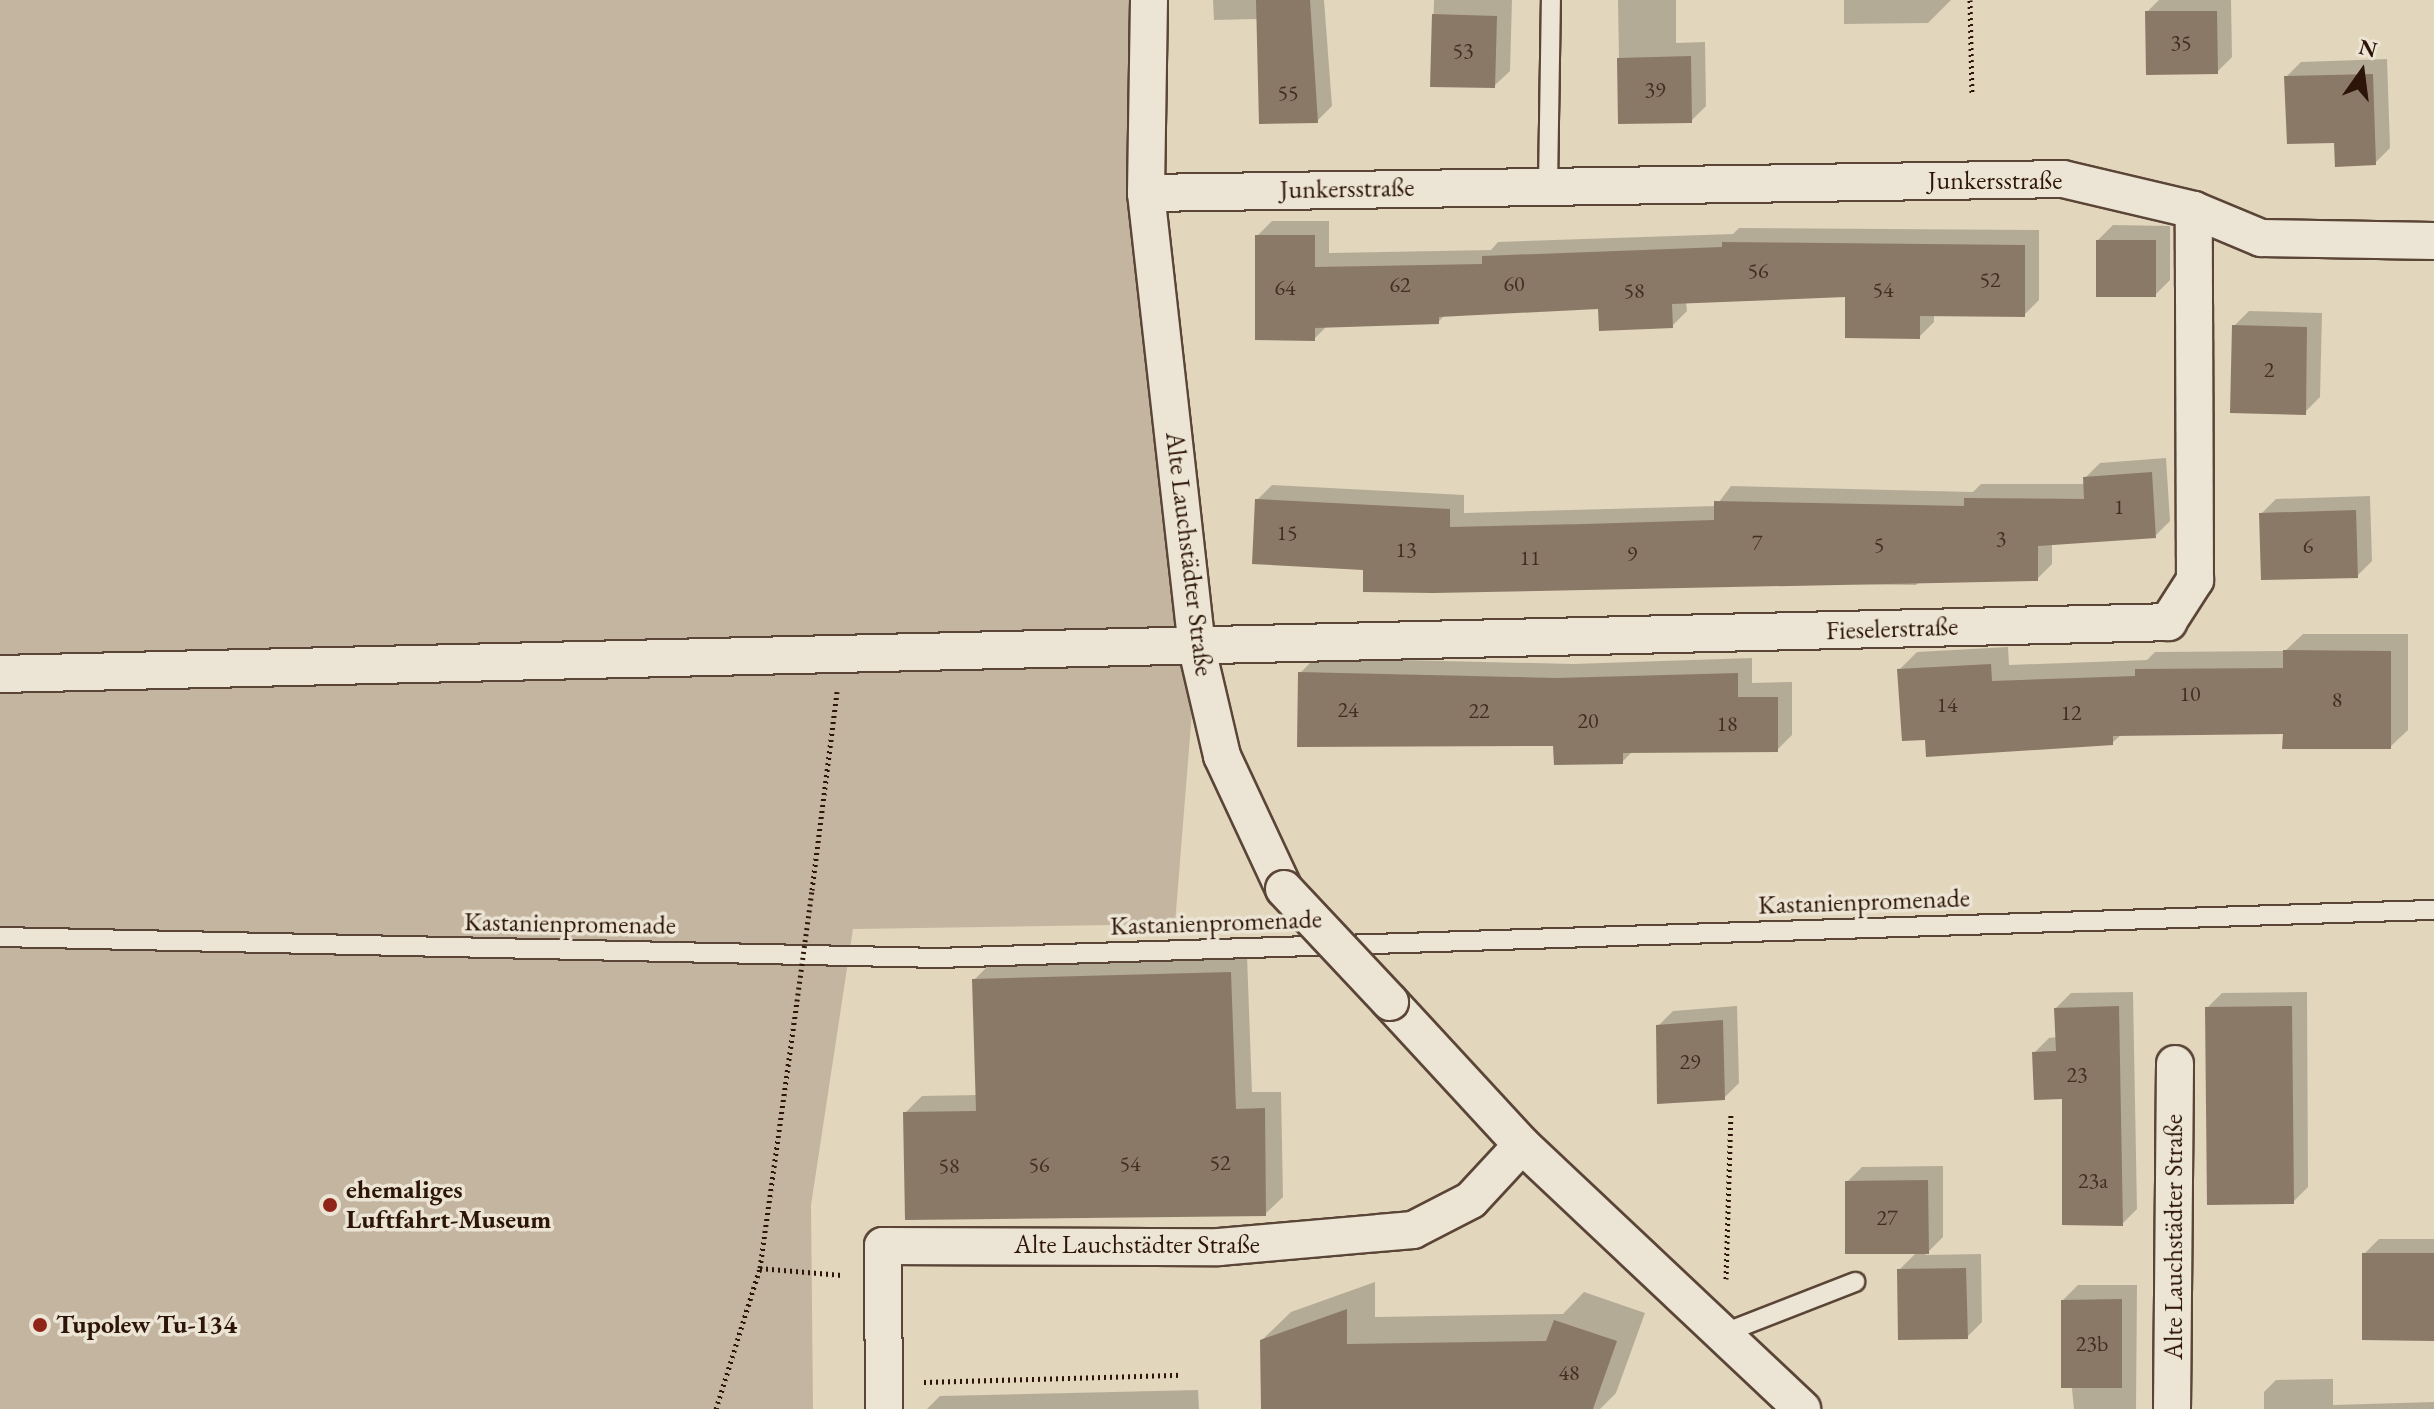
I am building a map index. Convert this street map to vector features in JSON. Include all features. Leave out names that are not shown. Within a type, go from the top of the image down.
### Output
[{"type":"street","name":"Alte Lauchstädter Straße","points":[[1149,0],[1146,193],[1197,649],[1222,756],[1284,889],[1522,1145],[1802,1409]]},
{"type":"street","name":"Junkersstraße","points":[[1146,193],[2063,179],[2194,210],[2261,238],[2434,241]]},
{"type":"street","name":"Fieselerstraße","points":[[1197,649],[2168,622],[2195,580],[2194,210]]},
{"type":"street","points":[[0,674],[1197,649]]},
{"type":"street","name":"Alte Lauchstädter Straße","points":[[2172,1409],[2175,1064]]},
{"type":"street","name":"Alte Lauchstädter Straße","points":[[884,1396],[883,1246],[1219,1247],[1413,1230],[1471,1200],[1522,1145]]},
{"type":"lane","points":[[1548,186],[1551,0]]},
{"type":"lane","name":"Kastanienpromenade","points":[[0,937],[937,958],[2434,910]]},
{"type":"lane","points":[[1724,1333],[1855,1282]]},
{"type":"path","points":[[1970,0],[1972,95]]},
{"type":"path","points":[[716,1409],[760,1268],[841,655]]},
{"type":"path","points":[[1724,1333],[1731,1112]]},
{"type":"path","points":[[760,1268],[883,1279]]},
{"type":"path","points":[[884,1396],[1182,1375]]},
{"type":"shaded area","points":[[0,0],[1149,0],[1197,649],[1175,924],[853,929],[811,1205],[813,1409],[0,1409]]},
{"type":"building","points":[[1256,0],[1310,0],[1318,123],[1259,124]]},
{"type":"building","points":[[2145,11],[2217,11],[2218,74],[2146,75]]},
{"type":"building","points":[[1432,14],[1497,16],[1495,88],[1430,87]]},
{"type":"building","points":[[1691,56],[1692,123],[1618,124],[1617,58]]},
{"type":"building","points":[[2373,74],[2376,165],[2335,167],[2334,143],[2287,144],[2284,76]]},
{"type":"building","points":[[1255,235],[1315,235],[1315,267],[1482,264],[1482,256],[1722,247],[1722,242],[2025,245],[2025,317],[1920,316],[1920,339],[1845,338],[1845,297],[1672,304],[1673,328],[1599,331],[1598,309],[1439,317],[1439,324],[1315,328],[1315,341],[1255,340]]},
{"type":"building","points":[[2096,240],[2156,240],[2156,297],[2096,297]]},
{"type":"building","points":[[2232,325],[2307,327],[2306,415],[2230,413]]},
{"type":"building","points":[[2152,472],[2156,538],[2038,546],[2038,581],[1363,592],[1363,570],[1252,564],[1255,499],[1450,509],[1450,527],[1585,524],[1714,520],[1714,501],[1964,506],[1964,498],[2084,499],[2083,477]]},
{"type":"building","points":[[2356,510],[2358,578],[2261,580],[2259,513]]},
{"type":"building","points":[[2283,650],[2391,651],[2391,749],[2282,749],[2283,734],[2113,736],[2113,745],[1926,757],[1925,740],[1902,741],[1897,669],[1991,664],[1992,681],[2135,676],[2135,669],[2283,668]]},
{"type":"building","points":[[1298,672],[1557,678],[1738,673],[1738,697],[1778,697],[1778,752],[1623,753],[1623,764],[1554,765],[1553,746],[1297,747]]},
{"type":"building","points":[[1231,972],[1236,1109],[1265,1108],[1266,1216],[905,1220],[903,1112],[976,1111],[972,979]]},
{"type":"building","points":[[2119,1006],[2123,1226],[2062,1225],[2062,1099],[2034,1100],[2032,1052],[2056,1051],[2054,1008]]},
{"type":"building","points":[[2292,1006],[2294,1204],[2207,1205],[2205,1007]]},
{"type":"building","points":[[1723,1020],[1725,1100],[1657,1104],[1656,1025]]},
{"type":"building","points":[[1928,1180],[1929,1254],[1845,1254],[1845,1181]]},
{"type":"building","points":[[2362,1253],[2434,1253],[2434,1341],[2362,1340]]},
{"type":"building","points":[[1966,1268],[1968,1339],[1898,1340],[1897,1269]]},
{"type":"building","points":[[2122,1299],[2122,1388],[2061,1388],[2061,1300]]},
{"type":"building","points":[[1347,1309],[1347,1344],[1546,1341],[1554,1320],[1617,1341],[1593,1409],[1261,1409],[1260,1340]]},
{"type":"place","name":"ehemaliges Luftfahrt-Museum","points":[[330,1205]]},
{"type":"place","name":"Tupolew Tu-134","points":[[40,1325]]}]
